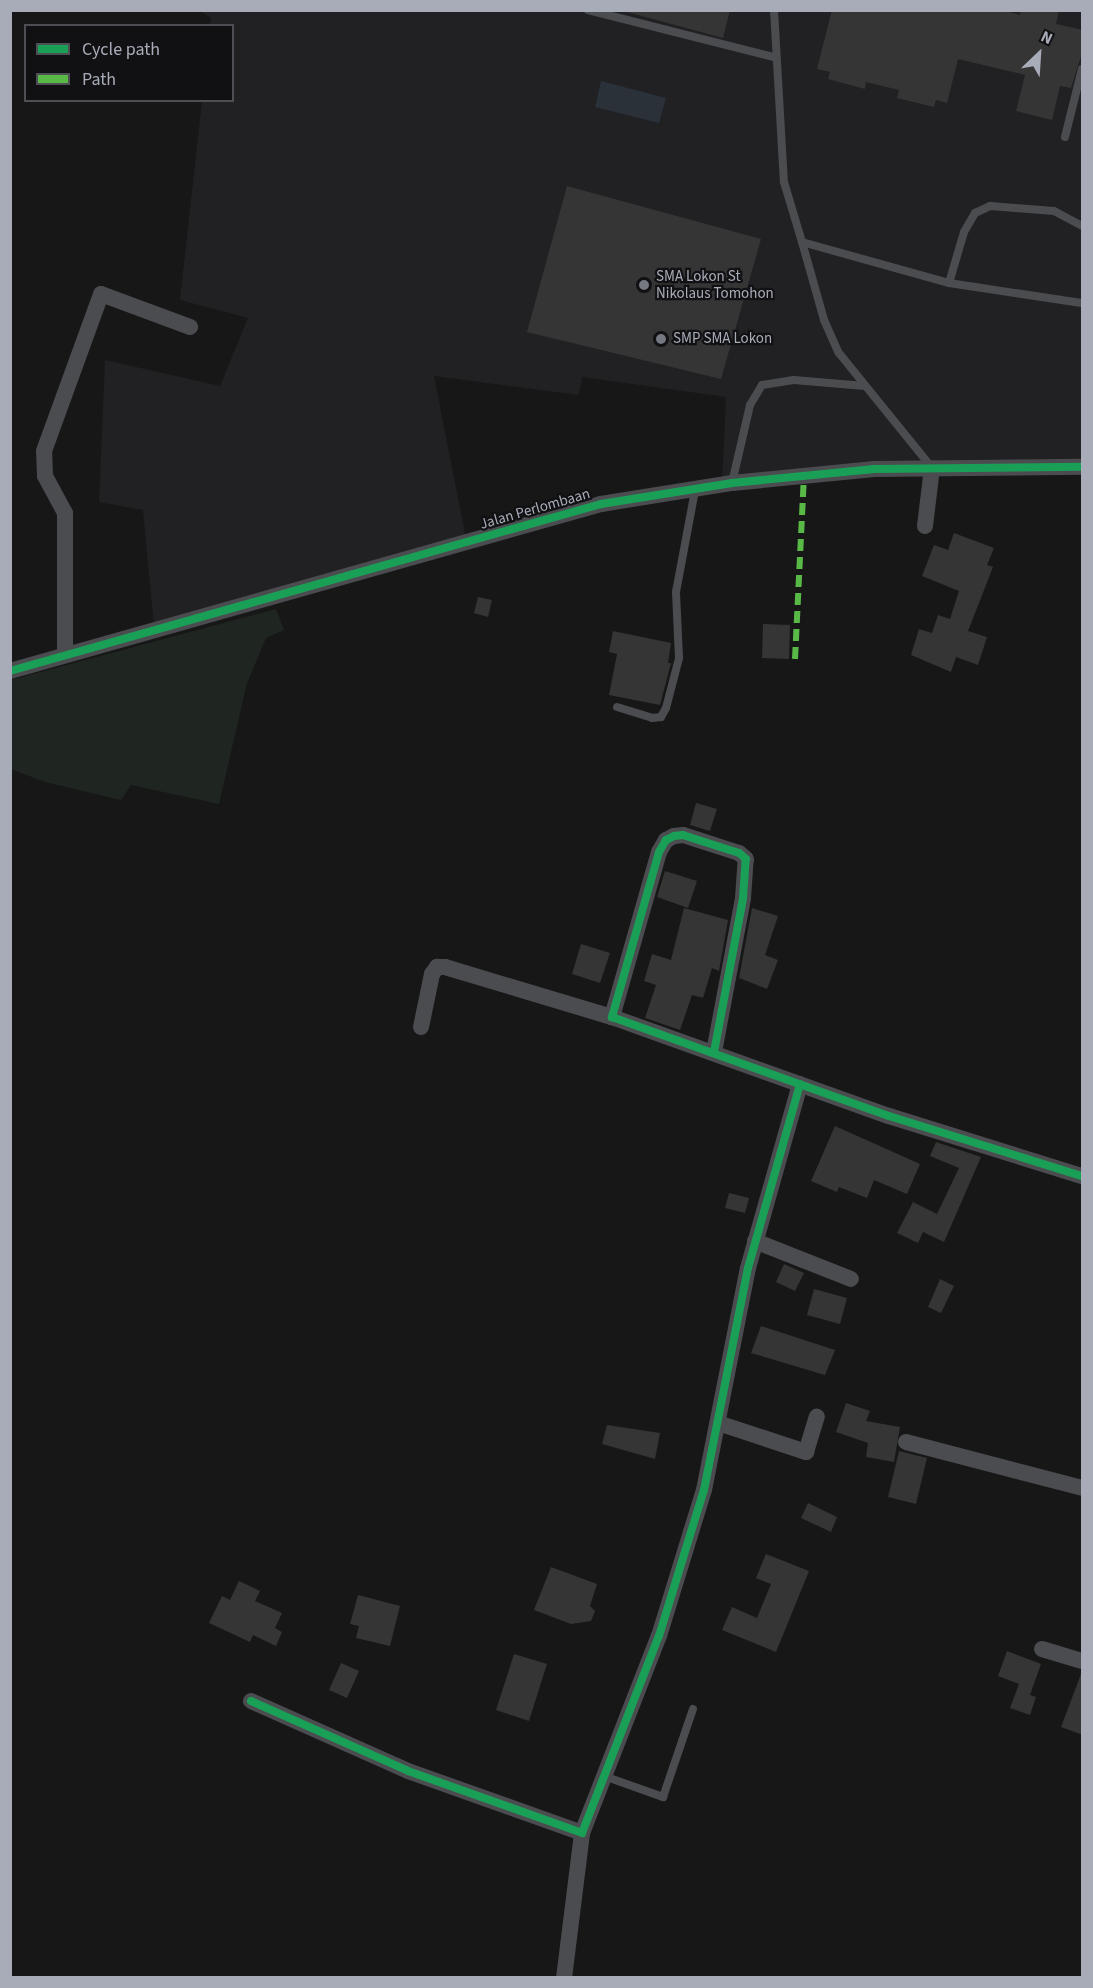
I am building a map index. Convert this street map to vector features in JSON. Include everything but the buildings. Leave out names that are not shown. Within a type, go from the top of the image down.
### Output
[{"type":"street","points":[[65,656],[65,513],[45,476],[44,451],[101,294],[190,327]]},
{"type":"street","name":"Jalan Perlombaan","points":[[10,671],[601,504],[732,483],[874,469],[1083,467]]},
{"type":"street","points":[[925,526],[932,468]]},
{"type":"street","points":[[612,1017],[637,920],[666,840],[683,835],[740,853],[746,859],[748,871],[714,1052]]},
{"type":"street","points":[[421,1027],[432,974],[437,967],[445,967],[612,1017],[889,1116],[1083,1176]]},
{"type":"street","points":[[564,1977],[582,1833],[659,1636],[704,1490],[756,1240],[800,1084]]},
{"type":"street","points":[[756,1240],[851,1279]]},
{"type":"street","points":[[718,1423],[806,1452],[817,1417]]},
{"type":"street","points":[[906,1442],[1083,1488]]},
{"type":"street","points":[[1042,1650],[1083,1661]]},
{"type":"street","points":[[251,1701],[408,1771],[582,1833]]},
{"type":"lane","points":[[588,10],[774,57]]},
{"type":"lane","points":[[774,10],[774,57],[784,182],[824,320],[839,353],[932,468]]},
{"type":"lane","points":[[1065,137],[1083,69]]},
{"type":"lane","points":[[948,283],[964,232],[975,213],[990,206],[1054,211],[1083,226]]},
{"type":"lane","points":[[802,242],[948,283],[1083,303]]},
{"type":"lane","points":[[732,483],[750,405],[762,385],[794,380],[865,386]]},
{"type":"lane","points":[[616,707],[652,718],[661,717],[666,708],[679,658],[676,592],[695,490]]},
{"type":"lane","points":[[603,1776],[663,1797],[693,1709]]},
{"type":"shaded area","name":"SMP SMA Lokon","points":[[200,11],[1082,11],[1082,469],[932,468],[722,485],[726,397],[582,377],[579,395],[434,376],[466,539],[154,627],[143,510],[99,502],[105,360],[220,386],[248,318],[180,300],[202,102],[234,102],[234,24],[210,24],[211,18]]},
{"type":"shaded area","points":[[601,81],[666,98],[659,123],[595,107]]},
{"type":"shaded area","points":[[276,609],[284,630],[266,638],[247,683],[219,804],[131,785],[121,800],[45,782],[11,769],[11,680]]},
{"type":"marked path","points":[[795,659],[804,475]]},
{"type":"cycle path","points":[[10,671],[601,504],[732,483],[874,469],[1082,467]]},
{"type":"cycle path","points":[[714,1052],[743,898],[746,859],[739,853],[683,835],[674,836],[666,840],[659,852],[612,1017],[889,1116],[1082,1176]]},
{"type":"cycle path","points":[[251,1701],[408,1771],[582,1833],[659,1636],[704,1490],[748,1268],[800,1084]]},
{"type":"place","name":"SMA Lokon St Nikolaus Tomohon","points":[[644,285]]},
{"type":"place","name":"SMP SMA Lokon","points":[[661,339]]}]
